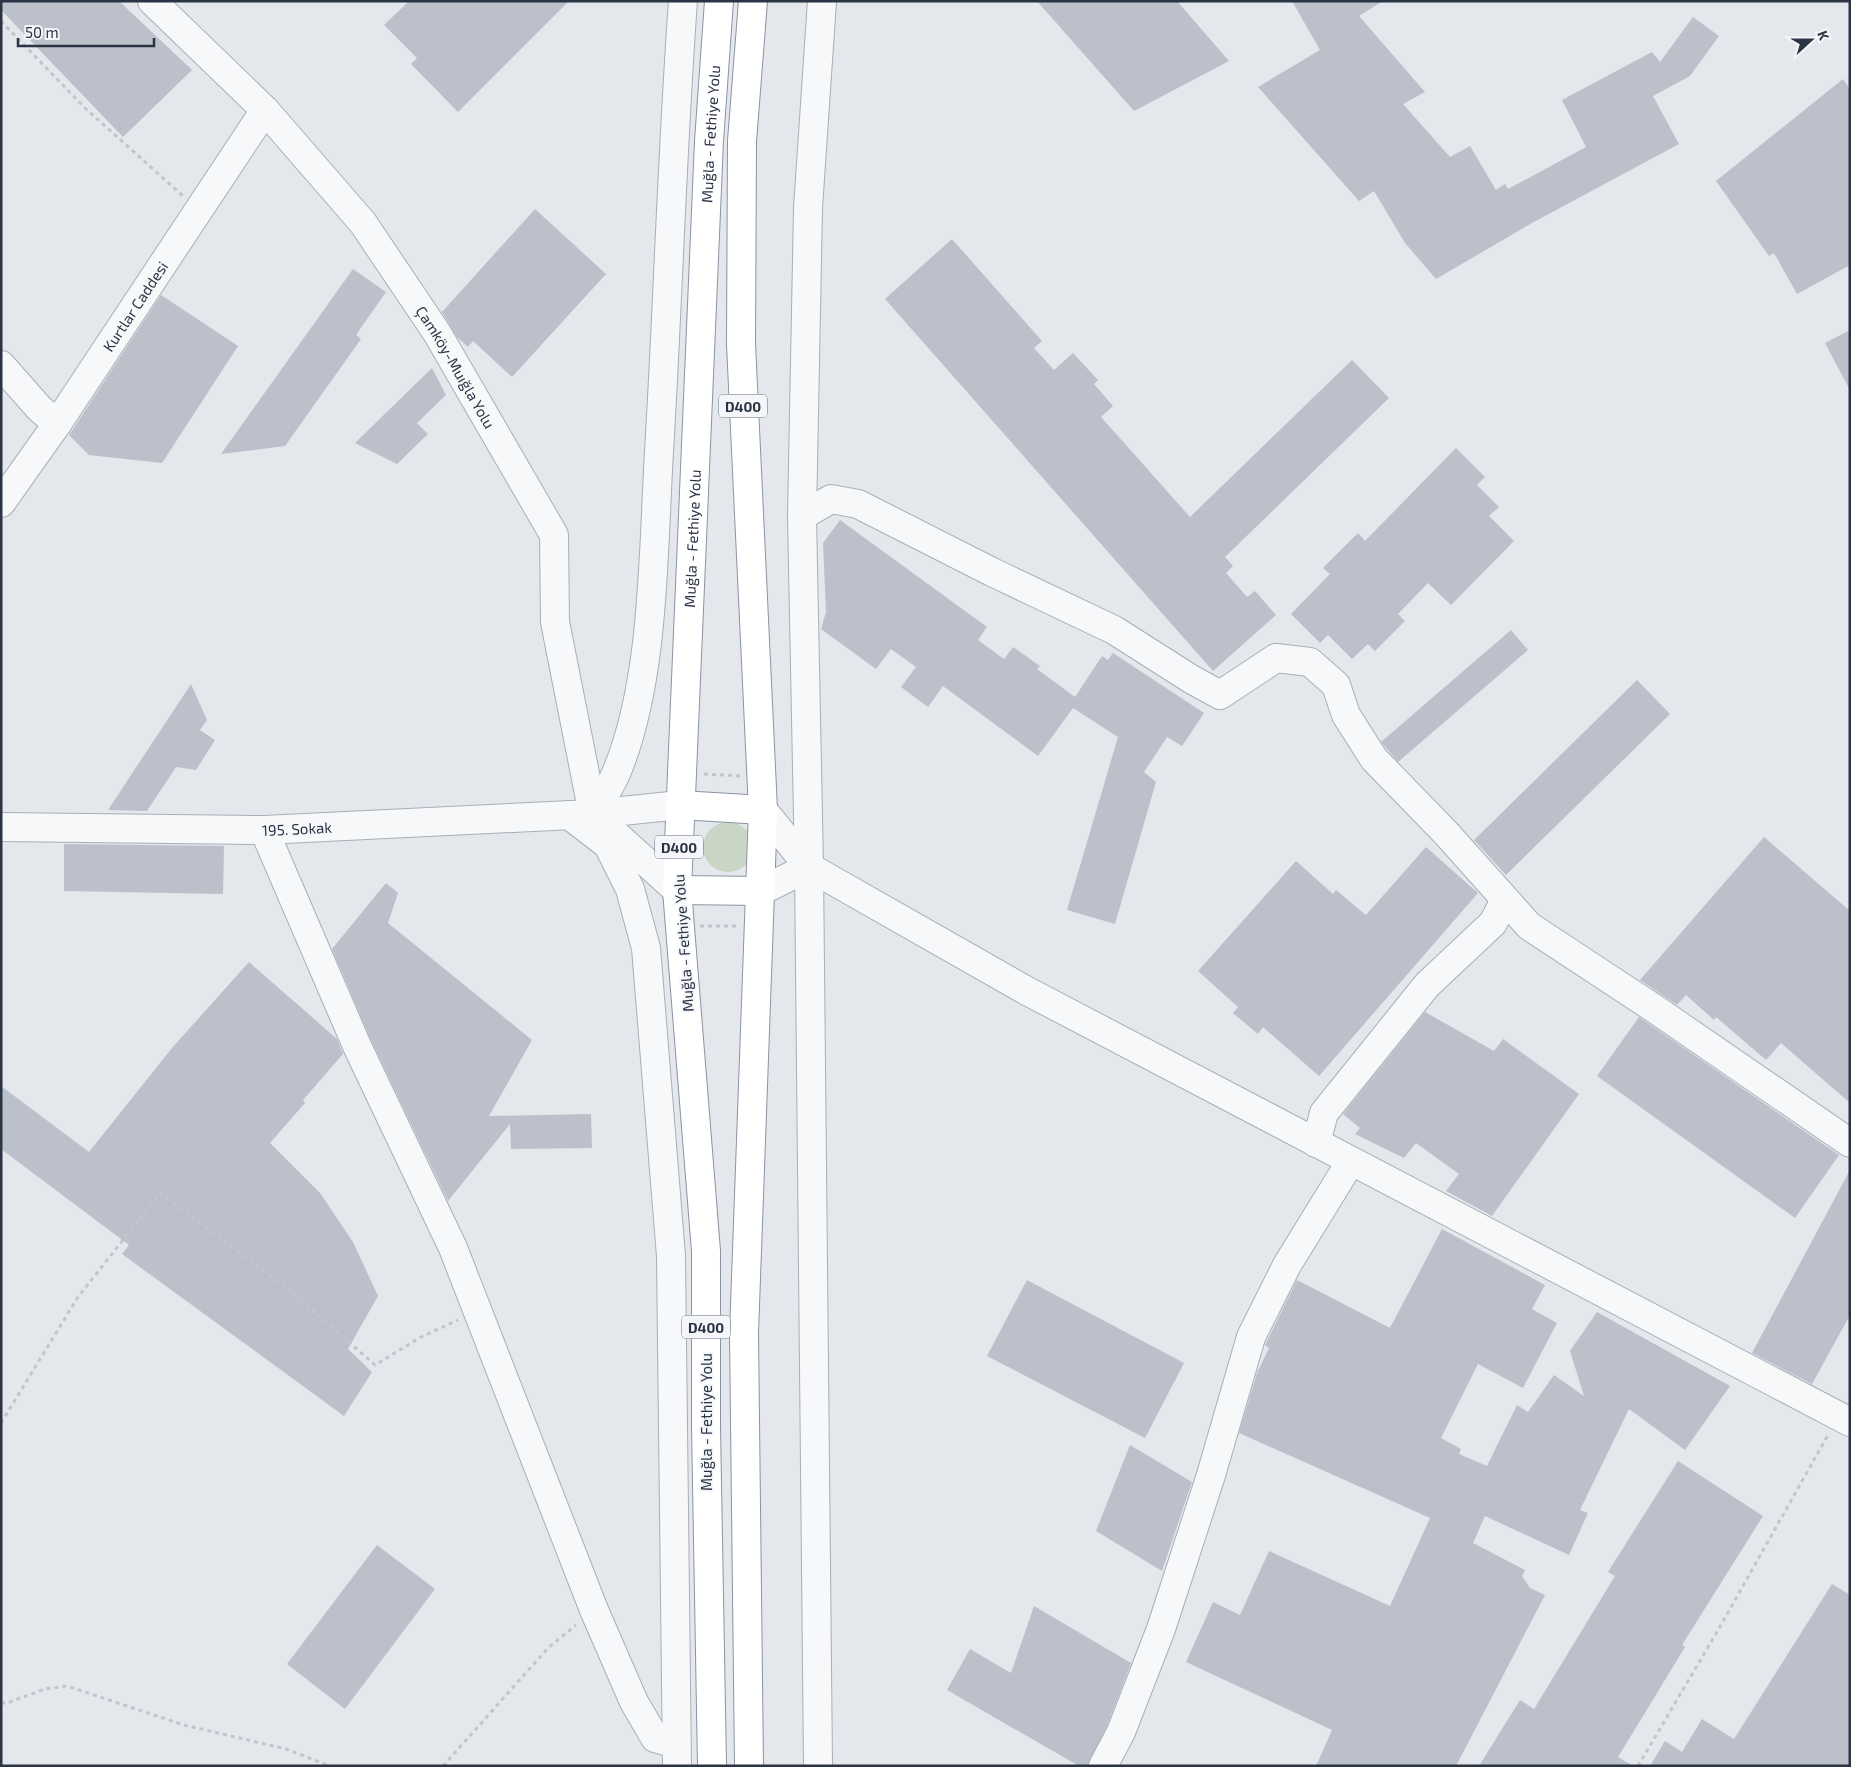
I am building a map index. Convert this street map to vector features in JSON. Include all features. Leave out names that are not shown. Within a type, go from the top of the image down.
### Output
[{"type":"highway","name":"Muğla - Fethiye Yolu","points":[[712,1766],[706,1426],[706,1251],[677,890],[709,141],[719,1]]},
{"type":"highway","name":"Muğla - Fethiye Yolu","points":[[750,1766],[744,1333],[763,810],[741,344],[742,142],[753,1]]},
{"type":"highway","points":[[680,804],[763,810]]},
{"type":"highway","points":[[677,890],[761,891]]},
{"type":"street","name":"Çamköy-Muığla Yolu","points":[[152,1],[265,110],[363,223],[437,333],[554,535],[555,622],[581,815]]},
{"type":"street","points":[[581,815],[617,771],[634,715],[648,632],[666,337],[673,141],[684,1]]},
{"type":"street","points":[[818,1766],[809,867],[802,516],[808,208],[822,1]]},
{"type":"street","name":"Kurtlar Caddesi","points":[[1,503],[57,424],[265,110]]},
{"type":"street","points":[[1,365],[57,424]]},
{"type":"street","points":[[802,516],[831,499],[858,504],[992,572],[1114,630],[1191,680],[1220,695],[1276,658],[1310,662],[1336,685],[1346,715],[1374,759],[1446,834],[1528,926],[1655,1009],[1850,1143]]},
{"type":"street","name":"195. Sokak","points":[[1,827],[264,830],[581,815],[680,804]]},
{"type":"street","points":[[763,810],[809,867],[1027,991],[1844,1419]]},
{"type":"street","points":[[581,815],[677,890]]},
{"type":"street","points":[[581,815],[608,845],[630,889],[646,948],[671,1256],[677,1755]]},
{"type":"street","points":[[264,830],[357,1046],[452,1248],[478,1310],[594,1610],[634,1702],[655,1738],[677,1755]]},
{"type":"street","points":[[761,891],[809,867]]},
{"type":"street","points":[[1316,1143],[1324,1113],[1428,985],[1493,923],[1505,900]]},
{"type":"street","points":[[1103,1766],[1121,1732],[1161,1628],[1211,1475],[1251,1336],[1287,1265],[1351,1161]]},
{"type":"path","points":[[1,21],[85,108],[198,210]]},
{"type":"path","points":[[682,772],[761,778]]},
{"type":"path","points":[[680,926],[760,926]]},
{"type":"path","points":[[1,1423],[78,1297],[160,1193],[288,1289],[375,1365],[421,1337],[478,1310]]},
{"type":"path","points":[[1638,1766],[1844,1419]]},
{"type":"path","points":[[443,1766],[548,1648],[594,1610]]},
{"type":"path","points":[[1,1703],[7,1703],[45,1689],[67,1686],[184,1725],[286,1749],[330,1766]]},
{"type":"green space","points":[[723,822],[733,822],[746,829],[753,842],[753,852],[746,865],[733,872],[723,872],[714,868],[707,861],[703,852],[703,842],[707,833],[714,826]]},
{"type":"building","points":[[1,1],[119,1],[192,70],[123,137],[1,10]]},
{"type":"building","points":[[409,1],[569,1],[458,112],[411,64],[417,58],[384,25]]},
{"type":"building","points":[[1037,1],[1177,1],[1229,61],[1134,111]]},
{"type":"building","points":[[1292,1],[1383,1],[1359,16],[1425,92],[1403,104],[1450,157],[1470,146],[1496,190],[1505,184],[1508,189],[1586,147],[1562,100],[1652,52],[1660,62],[1693,17],[1719,36],[1690,76],[1653,96],[1679,144],[1532,223],[1436,279],[1405,243],[1374,191],[1359,201],[1258,87],[1320,50]]},
{"type":"building","points":[[1843,79],[1850,89],[1850,265],[1797,294],[1774,253],[1769,256],[1716,181]]},
{"type":"building","points":[[535,209],[606,274],[512,377],[473,341],[468,347],[457,337],[442,312]]},
{"type":"building","points":[[952,239],[1042,341],[1034,348],[1054,370],[1073,353],[1098,380],[1094,384],[1113,406],[1101,417],[1190,517],[1352,360],[1389,398],[1225,557],[1233,566],[1226,573],[1247,597],[1255,591],[1276,615],[1213,671],[885,299]]},
{"type":"building","points":[[353,269],[386,292],[356,335],[361,339],[285,446],[221,454]]},
{"type":"building","points":[[161,295],[238,346],[162,463],[89,455],[69,435]]},
{"type":"building","points":[[1850,330],[1850,390],[1825,343]]},
{"type":"building","points":[[432,368],[446,395],[417,423],[428,434],[397,464],[355,443]]},
{"type":"building","points":[[1456,448],[1485,477],[1477,485],[1499,507],[1489,516],[1514,541],[1451,605],[1428,583],[1398,614],[1405,621],[1375,651],[1368,644],[1352,659],[1328,635],[1320,643],[1291,614],[1330,574],[1323,568],[1358,533],[1365,541]]},
{"type":"building","points":[[840,520],[987,627],[978,640],[1004,659],[1013,647],[1040,666],[1037,669],[1075,697],[1102,656],[1108,660],[1113,653],[1204,713],[1182,746],[1167,737],[1144,772],[1156,782],[1115,924],[1067,910],[1118,737],[1073,708],[1038,756],[943,686],[928,707],[901,687],[916,667],[891,649],[876,669],[821,629],[826,612],[823,543]]},
{"type":"building","points":[[1511,630],[1528,650],[1398,762],[1381,742]]},
{"type":"building","points":[[1637,680],[1670,714],[1506,875],[1474,840]]},
{"type":"building","points":[[191,684],[207,720],[200,730],[215,740],[196,770],[176,767],[147,811],[108,810]]},
{"type":"building","points":[[1764,837],[1850,911],[1850,1103],[1781,1043],[1766,1060],[1716,1017],[1714,1020],[1686,995],[1677,1005],[1640,980]]},
{"type":"building","points":[[64,844],[224,846],[223,894],[64,891]]},
{"type":"building","points":[[1426,847],[1478,893],[1319,1076],[1263,1027],[1258,1034],[1233,1013],[1238,1007],[1198,971],[1296,861],[1333,894],[1336,890],[1366,915]]},
{"type":"building","points":[[386,883],[398,893],[388,923],[532,1040],[489,1116],[591,1114],[592,1148],[511,1149],[510,1124],[448,1201],[371,1040],[332,949]]},
{"type":"building","points":[[249,962],[337,1039],[343,1054],[303,1100],[305,1103],[270,1143],[320,1193],[353,1242],[378,1296],[348,1349],[372,1372],[344,1416],[122,1254],[129,1245],[1,1149],[1,1086],[89,1152],[172,1048]]},
{"type":"building","points":[[1425,1012],[1494,1051],[1503,1039],[1579,1094],[1492,1216],[1446,1191],[1459,1174],[1416,1143],[1404,1158],[1355,1134],[1360,1128],[1343,1114]]},
{"type":"building","points":[[1639,1017],[1839,1155],[1795,1218],[1597,1076]]},
{"type":"building","points":[[1850,1170],[1850,1315],[1812,1384],[1752,1353]]},
{"type":"building","points":[[1442,1229],[1545,1285],[1532,1309],[1557,1323],[1523,1388],[1478,1364],[1441,1438],[1461,1449],[1459,1454],[1487,1466],[1517,1405],[1528,1412],[1554,1375],[1584,1396],[1570,1351],[1597,1312],[1730,1386],[1685,1450],[1629,1409],[1580,1510],[1588,1513],[1569,1555],[1485,1516],[1473,1543],[1525,1570],[1522,1576],[1530,1588],[1545,1595],[1456,1766],[1316,1766],[1332,1730],[1186,1662],[1213,1602],[1240,1615],[1269,1551],[1390,1606],[1430,1518],[1239,1433],[1257,1373],[1269,1348],[1265,1345],[1297,1280],[1390,1328]]},
{"type":"building","points":[[1027,1280],[1184,1363],[1145,1438],[987,1356]]},
{"type":"building","points":[[1130,1445],[1192,1482],[1162,1571],[1096,1531]]},
{"type":"building","points":[[1678,1461],[1763,1516],[1682,1645],[1685,1647],[1618,1757],[1633,1766],[1479,1766],[1520,1700],[1534,1709],[1615,1576],[1608,1572]]},
{"type":"building","points":[[377,1545],[435,1589],[345,1709],[287,1664]]},
{"type":"building","points":[[1832,1584],[1850,1595],[1850,1766],[1650,1766],[1665,1741],[1682,1752],[1702,1719],[1734,1739]]},
{"type":"building","points":[[1034,1606],[1131,1663],[1107,1726],[1088,1766],[1079,1766],[947,1690],[970,1649],[1011,1673]]}]
